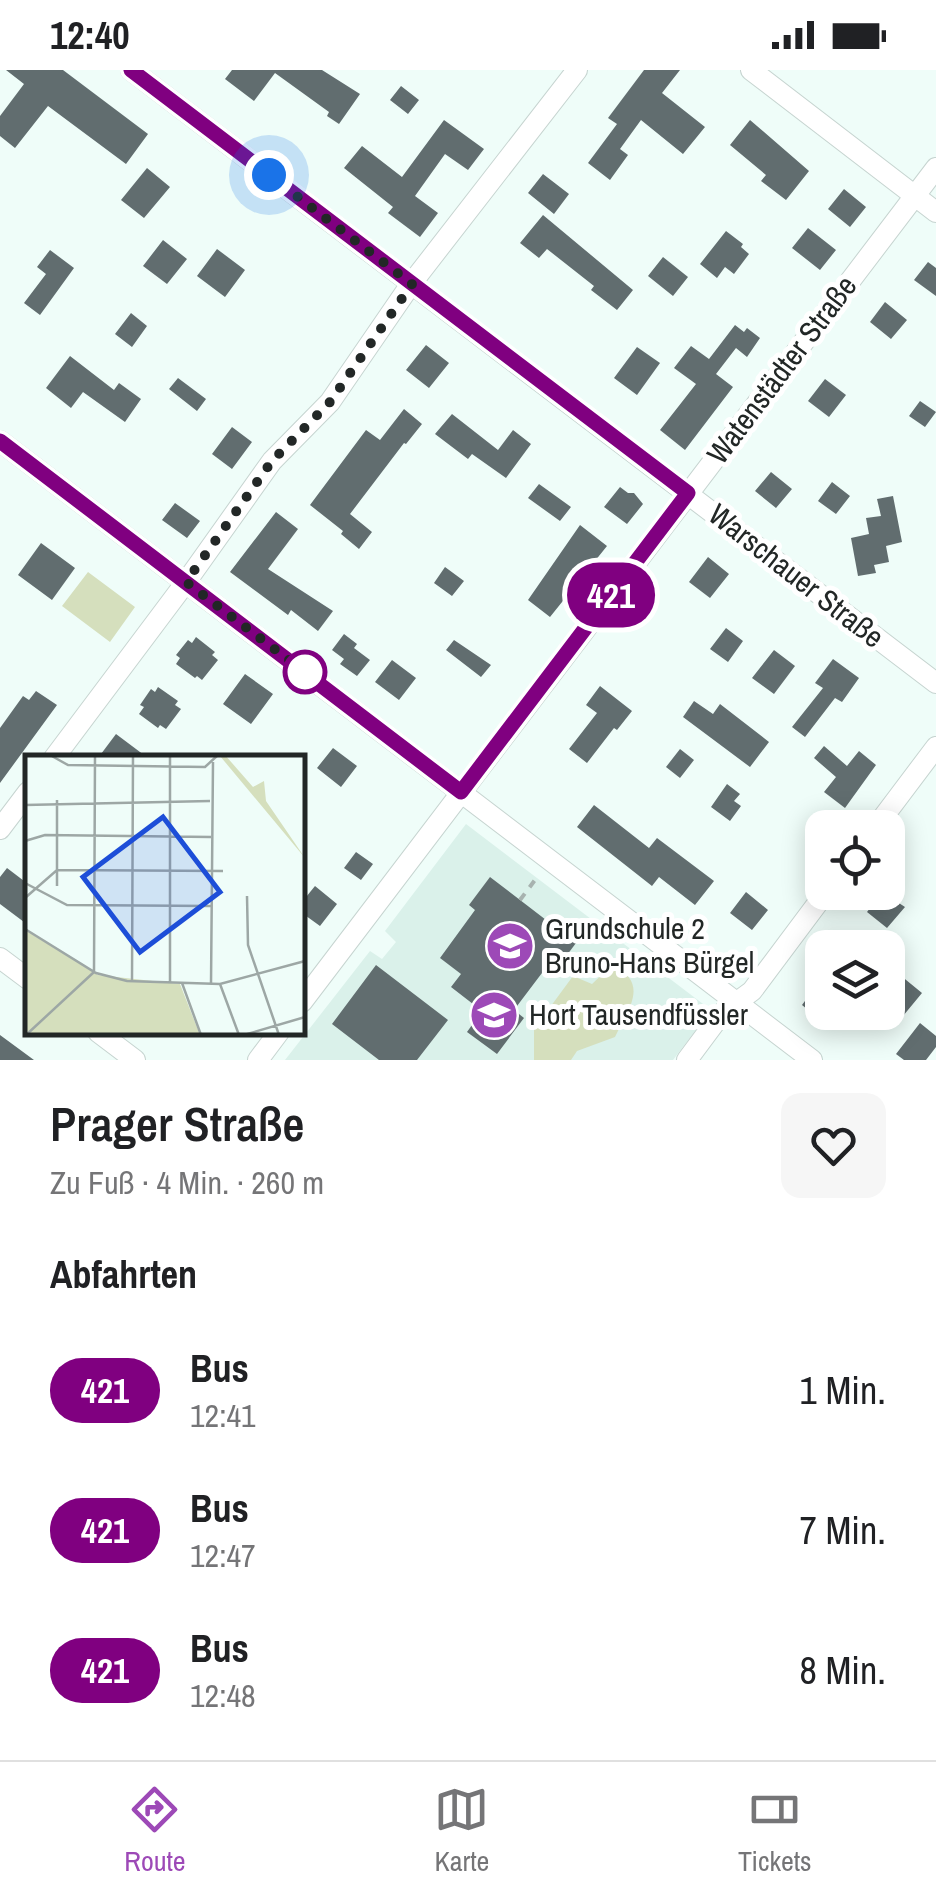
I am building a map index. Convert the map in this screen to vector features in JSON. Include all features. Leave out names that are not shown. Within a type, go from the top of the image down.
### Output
[{"type":"street","name":"Warschauer Straße","points":[[131,70],[936,683]]},
{"type":"street","points":[[56,755],[272,461],[330,402],[412,284],[577,70]]},
{"type":"street","points":[[751,70],[936,212]]},
{"type":"street","name":"Watenstädter Straße","points":[[305,998],[936,168]]},
{"type":"street","points":[[0,442],[812,1060]]},
{"type":"street","points":[[889,810],[936,747]]},
{"type":"street","points":[[0,829],[25,796]]},
{"type":"street","points":[[687,1060],[722,1014],[752,991],[813,910]]},
{"type":"street","points":[[0,958],[25,977]]},
{"type":"street","points":[[102,1035],[134,1060]]},
{"type":"street","points":[[258,1060],[277,1035]]},
{"type":"path","points":[[520,900],[534,880]]},
{"type":"shaded area","name":"Grundschule 2 Bruno-Hans Bürgel","points":[[466,824],[711,1010],[673,1060],[285,1060],[370,951],[382,959],[396,942],[385,931]]},
{"type":"green space","points":[[88,572],[135,607],[110,642],[62,606]]},
{"type":"green space","points":[[612,965],[624,972],[633,988],[630,1006],[615,1037],[577,1051],[571,1060],[534,1060],[534,1029],[573,976],[592,984]]},
{"type":"building","points":[[6,70],[63,70],[148,134],[126,164],[48,106],[15,148],[0,136],[0,116],[24,84]]},
{"type":"building","points":[[232,70],[322,70],[360,94],[339,124],[327,116],[329,112],[275,73],[254,101],[225,79]]},
{"type":"building","points":[[644,70],[680,70],[662,93],[705,127],[683,154],[641,120],[620,149],[628,155],[610,180],[588,163],[617,124],[608,118]]},
{"type":"building","points":[[401,86],[419,100],[408,114],[390,100]]},
{"type":"building","points":[[444,120],[484,149],[468,170],[445,154],[415,196],[438,213],[420,237],[388,213],[393,207],[344,168],[362,146],[402,177]]},
{"type":"building","points":[[750,120],[809,171],[786,200],[761,181],[766,175],[730,145]]},
{"type":"building","points":[[147,168],[170,187],[144,218],[121,200]]},
{"type":"building","points":[[543,174],[569,194],[554,214],[528,193]]},
{"type":"building","points":[[844,189],[866,207],[850,227],[828,209]]},
{"type":"building","points":[[543,215],[633,290],[617,310],[547,249],[539,258],[520,243]]},
{"type":"building","points":[[808,228],[836,250],[820,270],[792,248]]},
{"type":"building","points":[[726,231],[749,254],[734,274],[725,267],[717,278],[700,264]]},
{"type":"building","points":[[163,240],[187,259],[167,284],[143,266]]},
{"type":"building","points":[[217,249],[245,270],[225,297],[197,276]]},
{"type":"building","points":[[50,250],[74,268],[40,315],[24,303],[46,274],[37,267]]},
{"type":"building","points":[[663,257],[688,277],[673,296],[648,276]]},
{"type":"building","points":[[928,262],[936,268],[936,296],[914,280]]},
{"type":"building","points":[[885,302],[907,320],[891,339],[870,322]]},
{"type":"building","points":[[131,313],[147,326],[132,347],[115,334]]},
{"type":"building","points":[[735,325],[760,338],[747,357],[736,348],[716,374],[733,387],[685,450],[660,430],[696,384],[674,368],[691,346],[709,359]]},
{"type":"building","points":[[426,345],[449,363],[429,388],[406,370]]},
{"type":"building","points":[[637,347],[660,363],[637,395],[614,378]]},
{"type":"building","points":[[70,356],[114,390],[119,383],[141,399],[125,422],[83,392],[71,408],[46,388]]},
{"type":"building","points":[[178,378],[206,399],[197,411],[169,389]]},
{"type":"building","points":[[825,379],[846,395],[829,417],[808,401]]},
{"type":"building","points":[[920,401],[936,412],[925,427],[909,416]]},
{"type":"building","points":[[404,409],[422,424],[350,514],[372,532],[359,549],[310,505],[366,430],[380,440]]},
{"type":"building","points":[[452,414],[498,450],[513,430],[531,444],[506,478],[472,454],[468,459],[435,434]]},
{"type":"building","points":[[232,427],[252,442],[232,469],[212,454]]},
{"type":"building","points":[[771,472],[792,489],[776,508],[755,491]]},
{"type":"building","points":[[832,482],[850,496],[836,514],[818,501]]},
{"type":"building","points":[[539,484],[571,507],[560,521],[528,498]]},
{"type":"building","points":[[620,487],[634,493],[643,504],[627,524],[604,507]]},
{"type":"building","points":[[893,496],[902,542],[886,546],[889,562],[874,565],[876,573],[858,576],[851,538],[869,534],[866,518],[881,516],[877,499]]},
{"type":"building","points":[[175,503],[200,521],[187,538],[162,520]]},
{"type":"building","points":[[276,512],[298,529],[268,569],[333,611],[318,631],[291,610],[288,615],[230,572]]},
{"type":"building","points":[[580,525],[607,546],[550,617],[528,600]]},
{"type":"building","points":[[41,543],[75,568],[52,600],[18,575]]},
{"type":"building","points":[[708,557],[729,574],[710,598],[689,582]]},
{"type":"building","points":[[445,567],[464,581],[452,596],[434,583]]},
{"type":"building","points":[[726,628],[743,641],[728,662],[710,649]]},
{"type":"building","points":[[344,634],[370,660],[357,676],[340,664],[344,659],[332,650]]},
{"type":"building","points":[[196,637],[215,652],[212,655],[218,660],[202,680],[176,664],[180,658],[176,655],[188,640],[192,643]]},
{"type":"building","points":[[454,640],[491,665],[481,677],[446,650]]},
{"type":"building","points":[[774,650],[795,666],[774,694],[752,678]]},
{"type":"building","points":[[833,659],[859,678],[842,702],[835,698],[805,737],[792,727],[823,688],[815,683]]},
{"type":"building","points":[[392,660],[416,678],[399,700],[375,682]]},
{"type":"building","points":[[245,674],[273,694],[251,724],[223,704]]},
{"type":"building","points":[[600,686],[632,711],[587,763],[569,749],[597,713],[586,705]]},
{"type":"building","points":[[158,687],[178,701],[175,705],[181,709],[166,729],[160,725],[158,728],[139,714],[151,689],[155,692]]},
{"type":"building","points":[[36,691],[57,705],[0,783],[0,728],[23,696],[29,700]]},
{"type":"building","points":[[694,701],[713,714],[720,704],[769,742],[750,767],[683,717]]},
{"type":"building","points":[[116,734],[144,755],[100,755]]},
{"type":"building","points":[[824,746],[847,766],[859,751],[876,765],[845,808],[824,792],[836,777],[814,758]]},
{"type":"building","points":[[333,748],[357,766],[341,787],[317,768]]},
{"type":"building","points":[[680,749],[694,760],[680,778],[666,767]]},
{"type":"building","points":[[727,784],[740,794],[734,801],[741,806],[730,821],[711,807]]},
{"type":"building","points":[[594,805],[649,848],[657,838],[714,881],[695,905],[659,877],[652,886],[577,827]]},
{"type":"building","points":[[356,852],[373,864],[361,880],[344,868]]},
{"type":"building","points":[[7,868],[25,882],[25,923],[0,904],[0,877]]},
{"type":"building","points":[[490,877],[576,943],[555,971],[548,965],[514,1010],[524,1018],[497,1054],[467,1032],[482,1011],[451,987],[461,974],[440,958],[475,910],[469,905]]},
{"type":"building","points":[[315,886],[337,904],[320,926],[305,915],[305,898]]},
{"type":"building","points":[[746,892],[768,910],[752,930],[730,913]]},
{"type":"building","points":[[868,910],[902,910],[887,928]]},
{"type":"building","points":[[376,965],[448,1020],[417,1060],[379,1060],[332,1024]]},
{"type":"building","points":[[905,979],[922,993],[905,1014]]},
{"type":"building","points":[[920,1023],[936,1036],[936,1047],[926,1060],[904,1060],[896,1054]]},
{"type":"building","points":[[0,1035],[34,1060],[0,1060]]},
{"type":"bus line","name":"421","points":[[0,441],[461,792],[688,493],[131,70]]},
{"type":"place","name":"Grundschule 2 Bruno-Hans Bürgel","points":[[510,946]]},
{"type":"place","name":"Hort Tausendfüssler","points":[[494,1015]]},
{"type":"route","points":[[269,175],[412,284],[330,402],[272,461],[186,582],[310,676],[305,672]]}]
